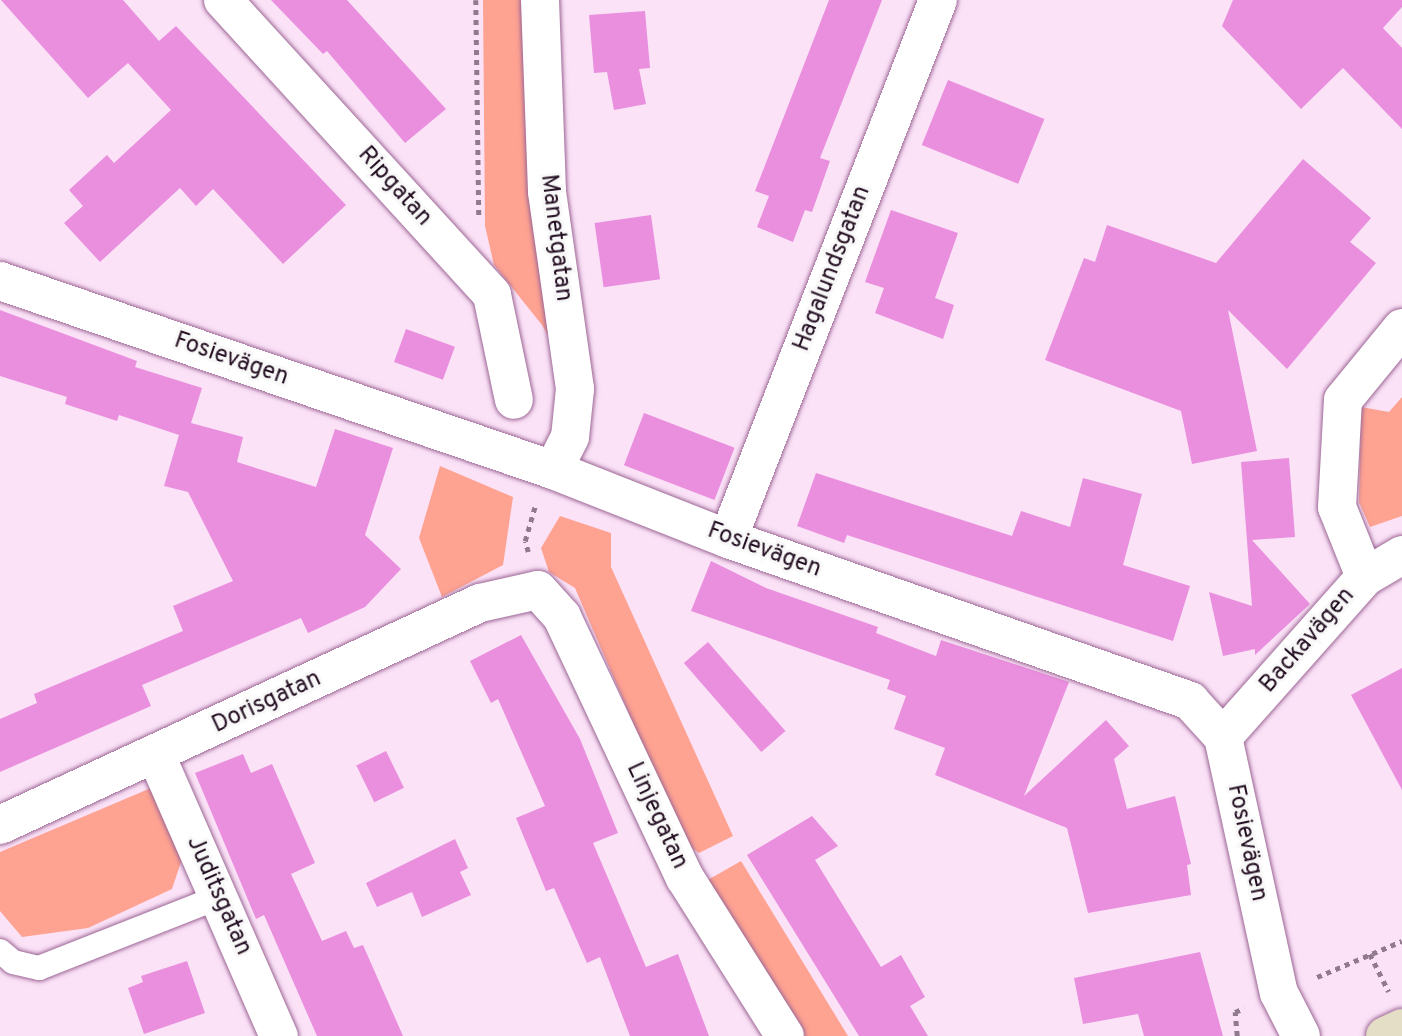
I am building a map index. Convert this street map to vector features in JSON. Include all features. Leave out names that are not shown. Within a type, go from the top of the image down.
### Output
[{"type":"street","name":"Ripgatan","points":[[223,0],[492,295],[514,400]]},
{"type":"street","name":"Manetgatan","points":[[540,0],[538,40],[547,192],[576,389],[570,437],[553,470]]},
{"type":"street","name":"Hagalundsgatan","points":[[728,539],[938,0]]},
{"type":"street","name":"Fosievägen","points":[[0,281],[553,470],[728,539],[1191,701],[1223,737],[1279,993],[1301,1036]]},
{"type":"street","points":[[1365,577],[1337,508],[1343,400],[1402,328]]},
{"type":"street","name":"Backavägen","points":[[1223,737],[1365,577],[1402,555]]},
{"type":"street","name":"Dorisgatan","points":[[0,825],[480,603],[537,590]]},
{"type":"street","name":"Linjegatan","points":[[537,590],[562,617],[685,878],[785,1036]]},
{"type":"street","name":"Juditsgatan","points":[[156,755],[279,1036]]},
{"type":"street","points":[[1385,1036],[1397,1012]]},
{"type":"lane","points":[[0,951],[13,962],[39,968],[219,897]]},
{"type":"path","points":[[476,0],[480,234]]},
{"type":"path","points":[[537,590],[525,541],[533,510],[553,470]]},
{"type":"path","points":[[1370,954],[1397,1012]]},
{"type":"shaded area","points":[[483,0],[529,0],[561,359],[542,325],[494,265],[485,226]]},
{"type":"shaded area","points":[[1402,397],[1402,516],[1370,527],[1359,502],[1361,407],[1389,412]]},
{"type":"shaded area","points":[[440,466],[513,497],[503,565],[442,597],[419,538]]},
{"type":"shaded area","points":[[560,516],[611,533],[611,567],[733,836],[699,853],[685,843],[575,588],[549,572],[541,548]]},
{"type":"shaded area","points":[[151,788],[185,850],[172,889],[88,928],[22,937],[0,911],[0,852]]},
{"type":"shaded area","points":[[741,861],[848,1036],[802,1036],[706,881]]},
{"type":"building","points":[[1,0],[123,0],[159,41],[176,26],[346,205],[283,264],[213,189],[196,206],[180,188],[100,262],[64,223],[83,206],[69,190],[107,155],[114,163],[171,110],[128,63],[88,98]]},
{"type":"building","points":[[271,0],[347,0],[446,109],[405,143],[327,51],[323,54]]},
{"type":"building","points":[[829,0],[882,0],[820,158],[830,161],[812,212],[805,210],[793,242],[757,227],[769,196],[755,191]]},
{"type":"building","points":[[1233,0],[1402,0],[1402,7],[1383,28],[1402,48],[1402,129],[1343,68],[1301,109],[1222,26]]},
{"type":"building","points":[[645,11],[650,68],[639,69],[646,104],[614,110],[607,72],[594,73],[589,15]]},
{"type":"building","points":[[948,80],[1044,119],[1018,184],[922,145]]},
{"type":"building","points":[[1303,159],[1371,218],[1350,242],[1376,263],[1287,369],[1228,310],[1257,451],[1192,464],[1181,411],[1045,360],[1084,258],[1095,262],[1107,225],[1216,263]]},
{"type":"building","points":[[891,210],[958,233],[935,298],[954,305],[943,339],[875,313],[884,288],[865,282]]},
{"type":"building","points":[[651,215],[660,279],[604,287],[595,223]]},
{"type":"building","points":[[0,310],[137,361],[135,367],[202,388],[191,423],[243,437],[237,462],[316,487],[335,429],[393,448],[365,535],[401,569],[365,607],[308,633],[301,618],[142,685],[151,706],[0,772],[0,719],[37,703],[34,694],[183,631],[173,606],[233,581],[188,492],[164,486],[179,435],[119,415],[117,421],[65,404],[67,397],[0,376]]},
{"type":"building","points":[[406,329],[455,347],[443,380],[394,362]]},
{"type":"building","points":[[644,413],[735,448],[714,500],[624,465]]},
{"type":"building","points":[[1289,458],[1295,537],[1252,540],[1310,604],[1255,655],[1255,649],[1223,656],[1209,592],[1252,606],[1241,462]]},
{"type":"building","points":[[816,473],[1012,536],[1021,511],[1070,527],[1083,478],[1142,494],[1123,565],[1190,586],[1173,641],[847,535],[844,543],[797,526]]},
{"type":"building","points":[[711,561],[766,588],[878,627],[876,633],[936,656],[941,640],[1069,682],[1024,796],[1106,720],[1129,746],[1114,759],[1127,809],[1175,796],[1191,864],[1187,865],[1191,895],[1088,913],[1067,828],[935,775],[945,748],[894,729],[906,696],[887,689],[890,680],[691,611]]},
{"type":"building","points":[[521,635],[580,739],[618,833],[593,843],[646,967],[678,954],[709,1036],[630,1036],[600,957],[587,963],[554,888],[546,891],[516,818],[545,806],[498,699],[491,703],[470,661]]},
{"type":"building","points":[[708,642],[785,731],[761,752],[684,663]]},
{"type":"building","points":[[1402,668],[1402,790],[1351,695]]},
{"type":"building","points":[[386,751],[404,788],[374,802],[356,765]]},
{"type":"building","points":[[243,754],[251,773],[272,764],[315,863],[291,874],[322,941],[346,931],[354,948],[363,945],[403,1036],[317,1036],[264,915],[256,919],[195,773]]},
{"type":"building","points":[[812,816],[838,846],[815,860],[881,967],[901,955],[925,997],[910,1006],[928,1036],[859,1036],[747,855]]},
{"type":"building","points":[[455,839],[468,868],[460,872],[471,895],[422,917],[412,892],[377,907],[366,883]]},
{"type":"building","points":[[1200,952],[1223,1036],[1144,1036],[1138,1014],[1083,1024],[1074,978]]},
{"type":"building","points":[[187,961],[205,1013],[144,1034],[128,988],[143,982],[141,976]]}]
